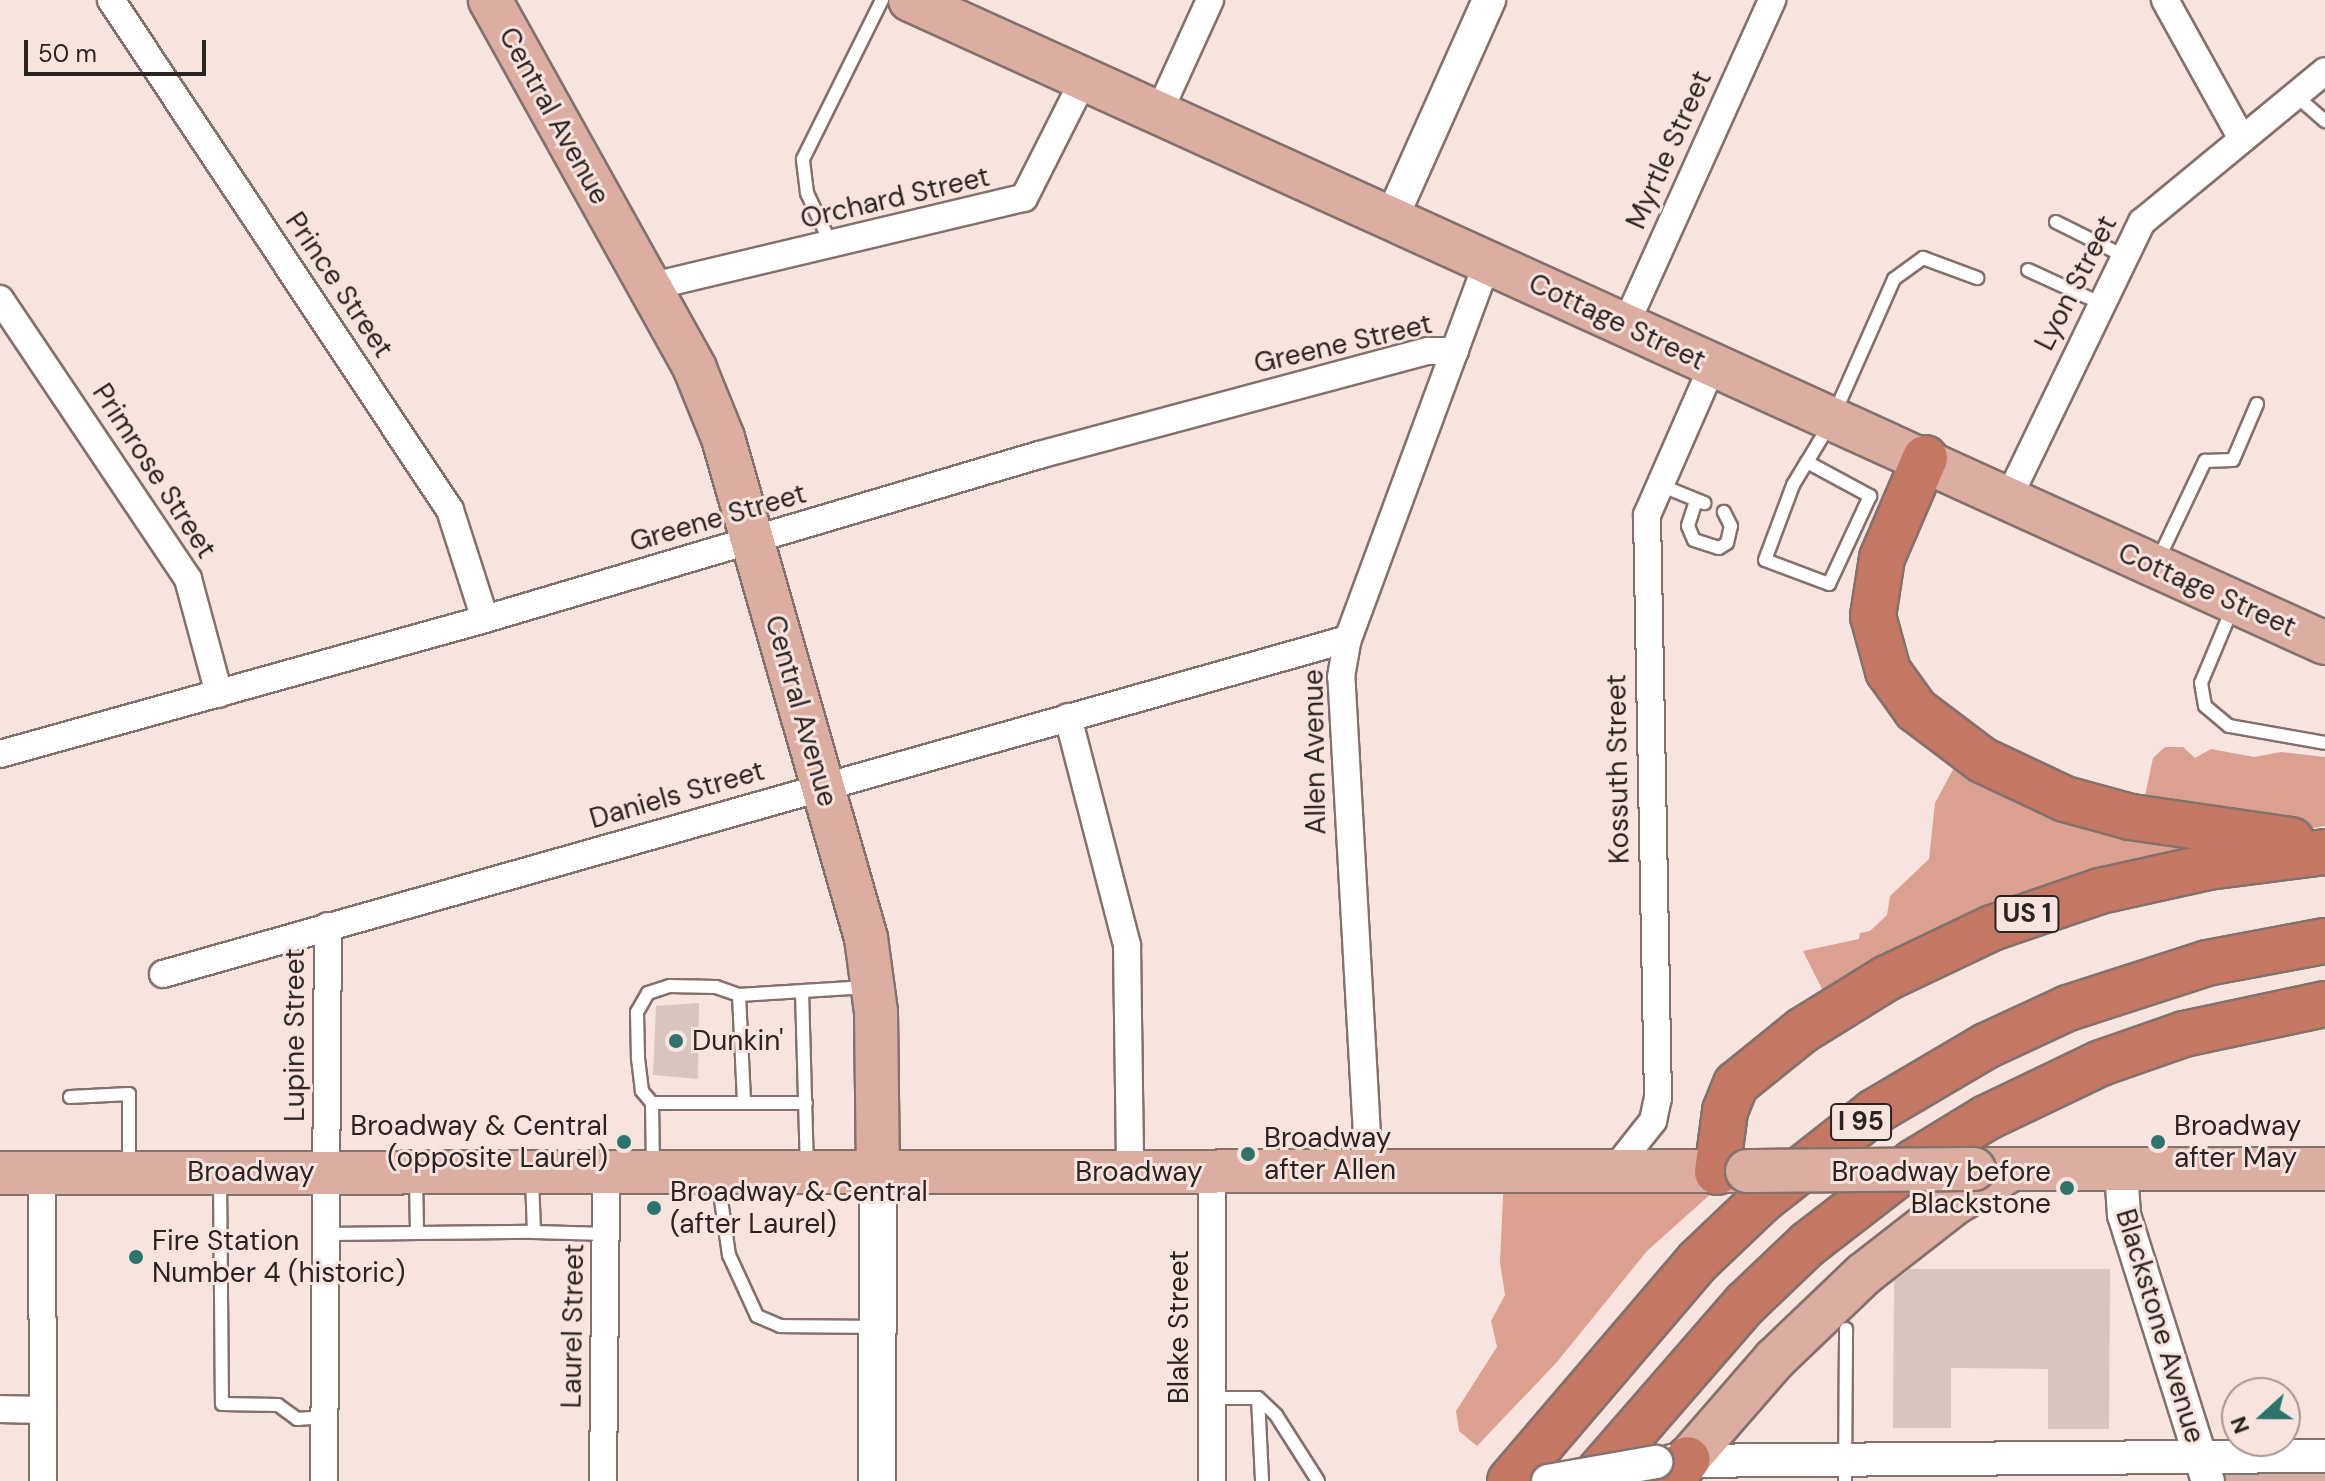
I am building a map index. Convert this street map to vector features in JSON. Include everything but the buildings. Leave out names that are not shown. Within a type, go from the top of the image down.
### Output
[{"type":"highway","points":[[1925,458],[1882,558],[1873,616],[1888,671],[1916,710],[1982,760],[2065,799],[2131,817],[2325,844]]},
{"type":"highway","name":"US 1","points":[[1732,1171],[1725,1111],[1736,1084],[1803,1030],[1899,972],[1992,928],[2100,891],[2231,863],[2325,852]]},
{"type":"highway","name":"I 95","points":[[1510,1481],[1698,1261],[1773,1190],[1874,1112],[1986,1046],[2068,1008],[2207,963],[2325,941]]},
{"type":"highway","name":"I 95","points":[[1591,1481],[1746,1303],[1819,1235],[1914,1162],[1986,1118],[2101,1063],[2198,1031],[2325,1004]]},
{"type":"main road","name":"Central Avenue","points":[[490,0],[711,403],[866,938],[874,986],[878,1172],[877,1481]]},
{"type":"main road","name":"Cottage Street","points":[[910,0],[1392,217],[1712,367],[1925,458],[2007,501],[2325,643]]},
{"type":"main road","points":[[1671,1467],[1775,1359],[1864,1274],[1993,1169]]},
{"type":"main road","name":"Broadway","points":[[0,1173],[2325,1169]]},
{"type":"street","name":"Prince Street","points":[[111,0],[450,510],[485,619]]},
{"type":"street","points":[[1159,112],[1210,0]]},
{"type":"street","points":[[1392,217],[1489,0]]},
{"type":"street","name":"Myrtle Street","points":[[1625,326],[1772,0]]},
{"type":"street","points":[[2165,0],[2242,139]]},
{"type":"street","name":"Lyon Street","points":[[2007,501],[2122,255],[2142,222],[2325,71]]},
{"type":"street","name":"Orchard Street","points":[[649,287],[1024,198],[1084,79]]},
{"type":"street","name":"Allen Avenue","points":[[1369,1171],[1341,677],[1348,639],[1488,261]]},
{"type":"street","name":"Primrose Street","points":[[0,299],[188,579],[219,694]]},
{"type":"street","name":"Greene Street","points":[[0,754],[753,542],[1054,451],[1428,351],[1455,351]]},
{"type":"street","name":"Kossuth Street","points":[[1614,1170],[1653,1121],[1658,1098],[1646,529],[1658,483],[1712,367]]},
{"type":"street","name":"Daniels Street","points":[[163,974],[1348,639]]},
{"type":"street","points":[[1068,717],[1127,945],[1130,1172]]},
{"type":"street","name":"Lupine Street","points":[[324,1481],[328,926]]},
{"type":"street","name":"Blackstone Avenue","points":[[2121,1169],[2124,1215],[2204,1470]]},
{"type":"street","name":"Laurel Street","points":[[603,1481],[606,1171]]},
{"type":"street","name":"Blake Street","points":[[1212,1172],[1212,1481]]},
{"type":"street","points":[[42,1173],[43,1481]]},
{"type":"street","points":[[0,1409],[43,1410]]},
{"type":"street","points":[[1548,1481],[1671,1467],[1846,1471],[2204,1470],[2325,1456]]},
{"type":"lane","points":[[831,245],[807,193],[803,159],[882,0]]},
{"type":"lane","points":[[2295,95],[2325,121]]},
{"type":"lane","points":[[2056,222],[2122,255]]},
{"type":"lane","points":[[1807,462],[1870,496],[1829,584],[1765,560],[1807,462],[1832,419],[1894,279],[1923,258],[1977,278]]},
{"type":"lane","points":[[2028,270],[2100,303]]},
{"type":"lane","points":[[2155,567],[2205,461],[2233,460],[2257,404]]},
{"type":"lane","points":[[1658,483],[1700,502],[1688,526],[1694,540],[1719,548],[1727,543],[1731,526],[1724,512]]},
{"type":"lane","points":[[2235,603],[2201,683],[2205,706],[2229,726],[2325,743]]},
{"type":"lane","points":[[653,1171],[652,1103],[642,1091],[638,1057],[637,1012],[648,993],[670,986],[716,987],[739,995],[874,986]]},
{"type":"lane","points":[[802,991],[807,1172]]},
{"type":"lane","points":[[739,995],[744,1101]]},
{"type":"lane","points":[[70,1097],[129,1094],[128,1173]]},
{"type":"lane","points":[[652,1103],[806,1103]]},
{"type":"lane","points":[[415,1171],[417,1233]]},
{"type":"lane","points":[[532,1171],[534,1232]]},
{"type":"lane","points":[[717,1171],[729,1255],[757,1316],[780,1326],[878,1327]]},
{"type":"lane","points":[[220,1172],[222,1404],[278,1405],[297,1419],[325,1417]]},
{"type":"lane","points":[[327,1234],[606,1234]]},
{"type":"lane","points":[[1846,1329],[1846,1471]]},
{"type":"lane","points":[[1211,1398],[1258,1398],[1284,1427],[1318,1481]]},
{"type":"lane","points":[[1258,1398],[1262,1481]]},
{"type":"shaded area","points":[[1965,747],[2143,805],[2153,758],[2165,747],[2183,747],[2195,758],[2211,749],[2254,757],[2281,752],[2325,757],[2325,826],[2238,842],[1833,1011],[1803,951],[1859,939],[1860,933],[1870,931],[1887,915],[1890,896],[1929,859],[1935,803]]},
{"type":"shaded area","points":[[1504,1174],[1733,1174],[1647,1251],[1557,1362],[1477,1446],[1459,1431],[1456,1411],[1497,1347],[1491,1321],[1505,1295],[1500,1262]]},
{"type":"shaded area","points":[[2325,1455],[2325,1481],[2220,1481],[2214,1461],[2301,1457]]},
{"type":"place","name":"Dunkin'","points":[[676,1041]]},
{"type":"place","name":"Broadway & Central (opposite Laurel)","points":[[624,1142]]},
{"type":"place","name":"Broadway after May","points":[[2158,1142]]},
{"type":"place","name":"Broadway after Allen","points":[[1248,1154]]},
{"type":"place","name":"Broadway before Blackstone","points":[[2067,1188]]},
{"type":"place","name":"Broadway & Central (after Laurel)","points":[[654,1208]]},
{"type":"place","name":"Fire Station Number 4 (historic)","points":[[136,1257]]}]
